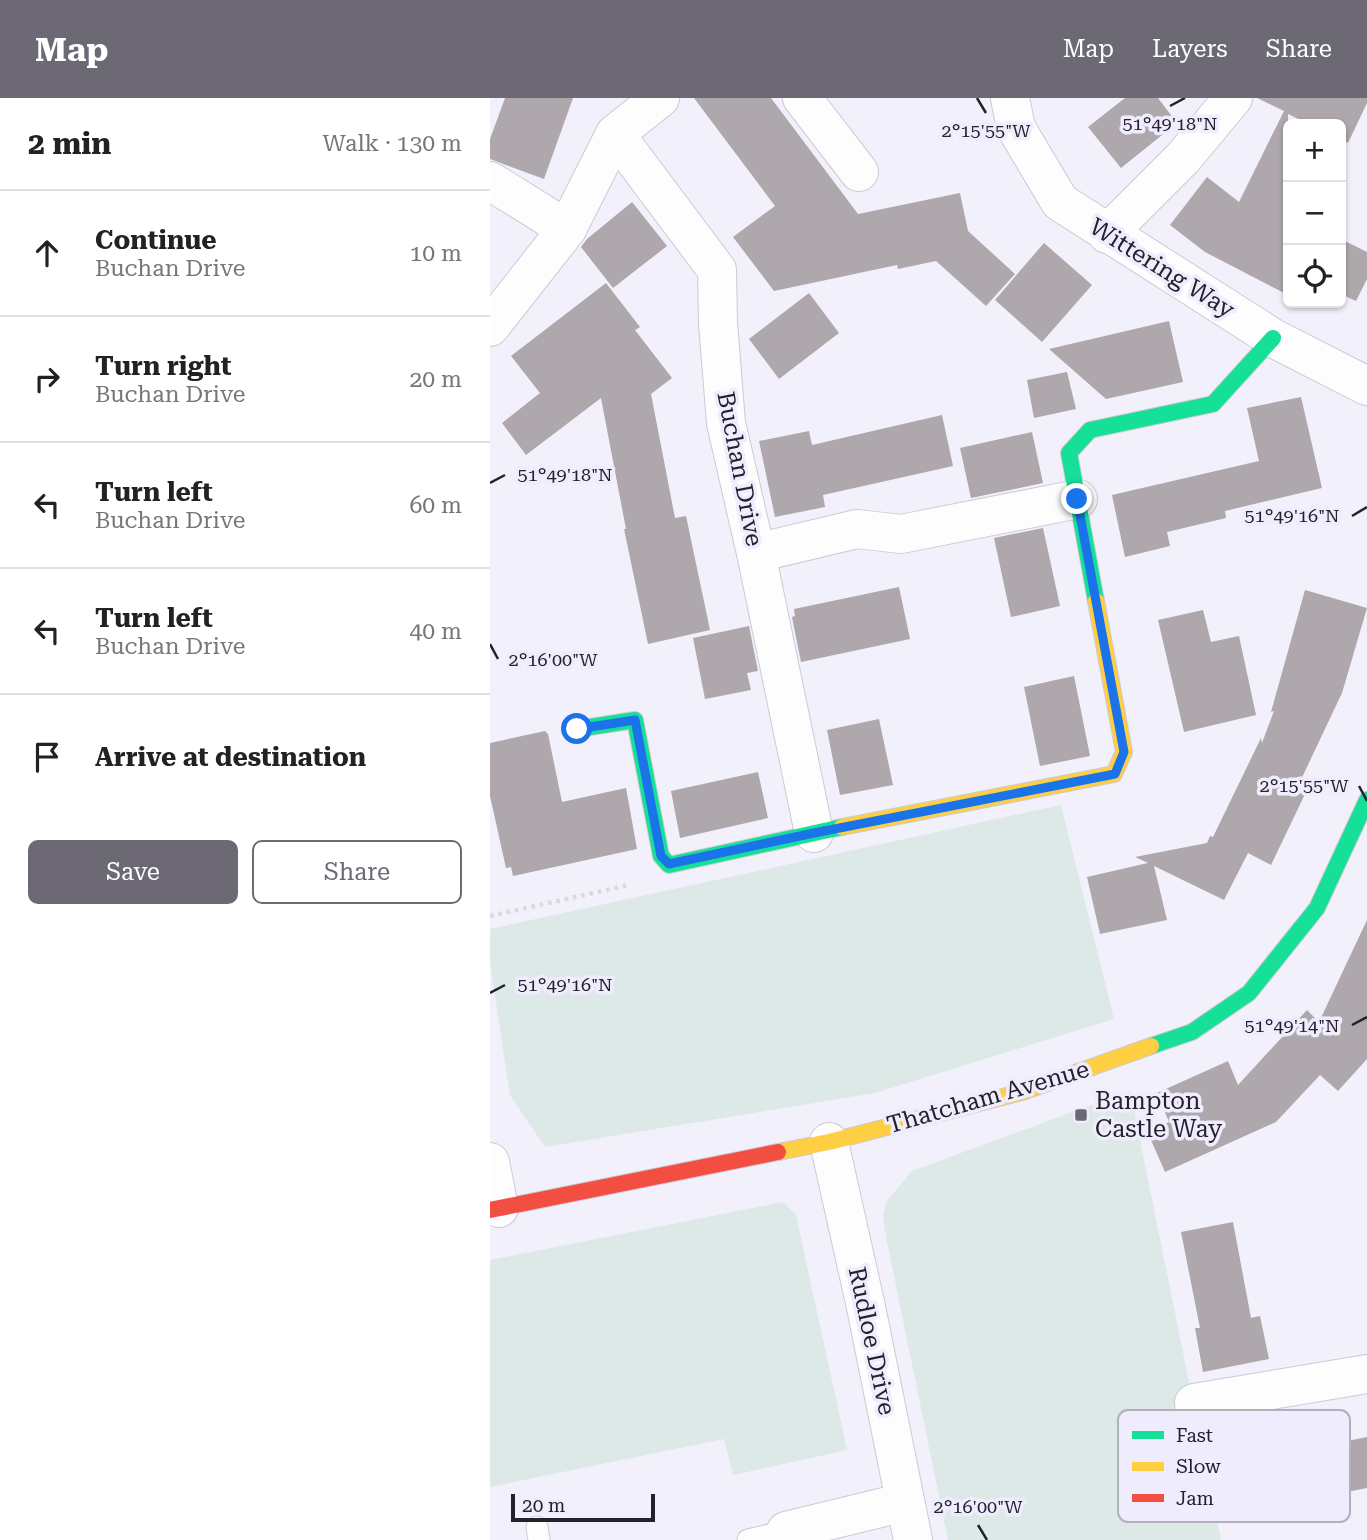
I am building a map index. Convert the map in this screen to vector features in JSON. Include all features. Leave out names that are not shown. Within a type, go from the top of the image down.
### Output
[{"type":"street","points":[[490,327],[568,229],[615,134],[660,98]]},
{"type":"street","points":[[802,98],[859,172]]},
{"type":"street","name":"Wittering Way","points":[[1010,98],[1016,128],[1060,202],[1273,338],[1367,386]]},
{"type":"street","points":[[1107,234],[1184,158],[1233,98]]},
{"type":"street","name":"Buchan Drive","points":[[615,134],[718,270],[718,323],[726,423],[814,833]]},
{"type":"street","points":[[490,181],[568,229]]},
{"type":"street","points":[[577,729],[635,720],[661,856],[669,864],[1115,774],[1124,752],[1069,453],[1090,430],[1213,404],[1273,338]]},
{"type":"street","points":[[756,553],[857,529],[901,534],[1077,499]]},
{"type":"street","name":"Thatcham Avenue","points":[[495,1209],[830,1142],[1022,1091],[1192,1032],[1249,993],[1317,908],[1367,800]]},
{"type":"street","name":"Rudloe Drive","points":[[830,1142],[913,1540]]},
{"type":"street","points":[[490,1162],[495,1209]]},
{"type":"street","points":[[1194,1404],[1367,1374]]},
{"type":"street","points":[[786,1531],[905,1502]]},
{"type":"lane","points":[[748,1540],[786,1531]]},
{"type":"path","points":[[490,916],[666,877],[669,864]]},
{"type":"shaded area","points":[[1061,805],[1114,1019],[875,1093],[545,1147],[510,1095],[490,963],[490,929]]},
{"type":"shaded area","points":[[1130,1091],[1195,1410],[1118,1410],[1118,1522],[1217,1522],[1221,1540],[948,1540],[883,1217],[886,1202],[912,1171]]},
{"type":"shaded area","points":[[783,1202],[796,1215],[847,1450],[733,1475],[724,1439],[490,1487],[490,1260]]},
{"type":"building","points":[[505,98],[573,98],[544,179],[490,159],[490,139]]},
{"type":"building","points":[[694,98],[771,98],[858,214],[960,193],[968,231],[1015,274],[986,306],[936,261],[898,269],[897,265],[774,291],[733,237],[775,206]]},
{"type":"building","points":[[1125,98],[1158,98],[1177,123],[1121,168],[1088,127]]},
{"type":"building","points":[[1257,98],[1367,98],[1348,143],[1346,119],[1299,119],[1288,114],[1288,119],[1283,119],[1283,292],[1205,252],[1170,225],[1207,177],[1239,202],[1284,111]]},
{"type":"building","points":[[632,202],[667,246],[613,288],[581,247]]},
{"type":"building","points":[[1346,242],[1367,252],[1367,279],[1356,301],[1346,296]]},
{"type":"building","points":[[1044,243],[1092,285],[1042,342],[995,300]]},
{"type":"building","points":[[606,283],[640,327],[635,330],[672,378],[651,394],[675,518],[686,516],[710,630],[648,644],[601,398],[526,455],[502,423],[540,393],[511,356]]},
{"type":"building","points":[[809,293],[839,333],[779,379],[749,339]]},
{"type":"building","points":[[1169,321],[1183,382],[1106,399],[1049,349]]},
{"type":"building","points":[[1067,372],[1076,409],[1034,418],[1027,380]]},
{"type":"building","points":[[1301,397],[1322,488],[1225,511],[1226,518],[1167,532],[1170,546],[1125,557],[1112,495],[1259,461],[1247,408]]},
{"type":"building","points":[[942,415],[953,466],[823,495],[825,507],[775,517],[759,441],[809,431],[812,445]]},
{"type":"building","points":[[1032,432],[1043,483],[971,498],[960,448]]},
{"type":"building","points":[[1043,528],[1060,606],[1011,617],[994,538]]},
{"type":"building","points":[[899,587],[910,639],[801,662],[792,617],[795,616],[794,609]]},
{"type":"building","points":[[1305,590],[1367,608],[1342,693],[1297,788],[1306,792],[1271,865],[1248,853],[1224,900],[1154,866],[1167,920],[1100,934],[1087,877],[1148,863],[1135,857],[1207,843],[1210,836],[1213,837],[1261,738],[1262,743],[1274,711],[1271,712]]},
{"type":"building","points":[[1203,610],[1211,642],[1239,636],[1256,715],[1184,732],[1158,620]]},
{"type":"building","points":[[749,626],[758,671],[747,673],[751,690],[705,699],[693,638]]},
{"type":"building","points":[[1074,676],[1090,756],[1040,766],[1024,687]]},
{"type":"building","points":[[879,719],[893,785],[840,795],[827,730]]},
{"type":"building","points":[[545,731],[548,734],[562,802],[626,788],[637,849],[513,876],[511,867],[506,868],[490,796],[490,743]]},
{"type":"building","points":[[758,772],[768,818],[680,838],[671,791]]},
{"type":"building","points":[[1367,920],[1367,1059],[1338,1091],[1320,1075],[1276,1122],[1165,1172],[1147,1131],[1169,1122],[1157,1093],[1228,1061],[1238,1085],[1307,1010],[1319,1022]]},
{"type":"building","points":[[1233,1222],[1251,1318],[1260,1316],[1269,1359],[1203,1372],[1195,1328],[1200,1328],[1181,1232]]},
{"type":"building","points":[[1367,1437],[1367,1488],[1350,1491],[1350,1440]]},
{"type":"traffic: fast","points":[[1096,601],[1069,453],[1090,430],[1213,404],[1273,338]]},
{"type":"traffic: fast","points":[[577,729],[635,720],[661,856],[669,865],[842,827]]},
{"type":"traffic: fast","points":[[1151,1046],[1192,1032],[1249,993],[1317,908],[1367,800]]},
{"type":"traffic: slow","points":[[842,827],[1114,774],[1124,752],[1096,601]]},
{"type":"traffic: slow","points":[[778,1152],[829,1142],[1022,1092],[1151,1046]]},
{"type":"traffic: jam","points":[[490,1210],[778,1152]]},
{"type":"place","name":"Bampton Castle Way","points":[[1081,1115]]},
{"type":"route","points":[[577,729],[635,720],[661,856],[669,864],[1115,774],[1124,752],[1077,499]]}]
